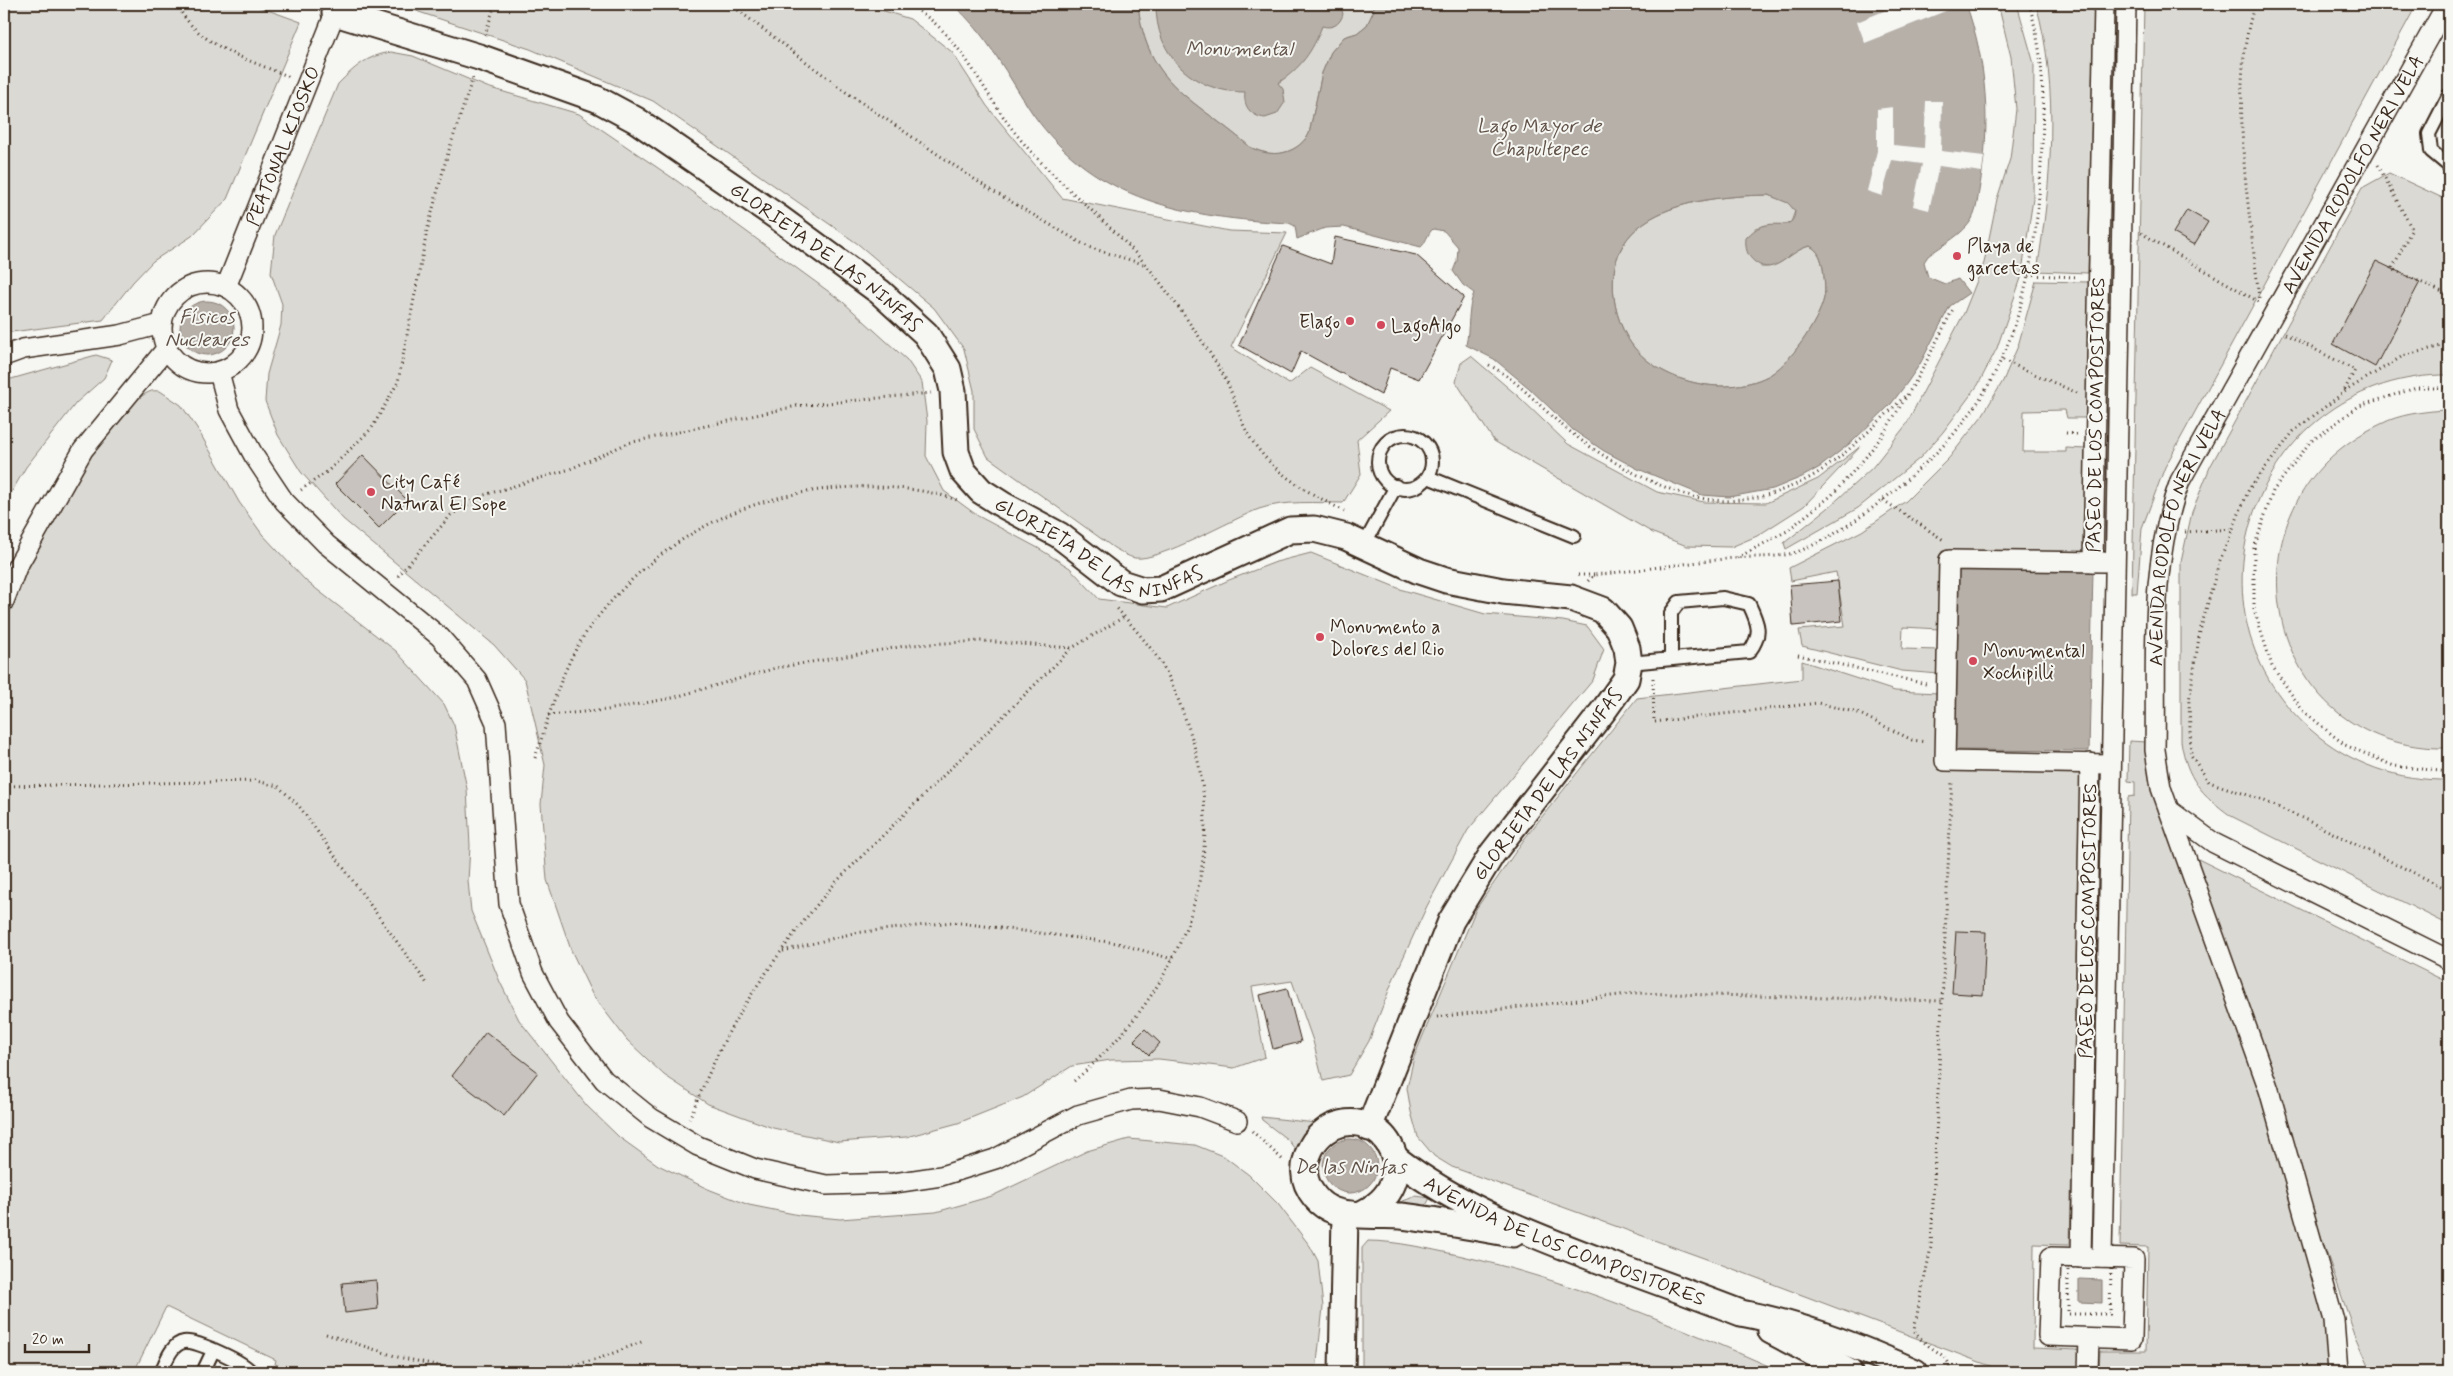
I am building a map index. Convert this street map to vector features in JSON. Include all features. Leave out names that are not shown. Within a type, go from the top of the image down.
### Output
[{"type":"street","name":"PASEO DE LOS COMPOSITORES","points":[[2081,1258],[2090,763],[1949,753],[1947,688],[1949,560],[2093,562],[2104,4]]},
{"type":"street","name":"PASEO DE LOS COMPOSITORES","points":[[2102,1258],[2126,4]]},
{"type":"street","name":"AVENIDA RODOLFO NERI VELA","points":[[2338,1372],[2334,1320],[2280,1128],[2159,778],[2155,750],[2158,574],[2171,506],[2193,455],[2448,4]]},
{"type":"street","name":"PEATONAL KIOSKO","points":[[226,287],[336,8]]},
{"type":"street","name":"GLORIETA DE LAS NINFAS","points":[[336,8],[597,99],[636,120],[779,218],[880,292],[926,334],[948,369],[952,391],[956,452],[964,471],[981,491],[1059,535],[1122,583],[1143,590],[1161,589],[1290,530],[1314,529],[1346,537],[1369,536],[1419,571],[1455,582],[1495,590],[1574,586],[1603,610],[1619,628],[1627,648],[1641,662],[1514,825],[1471,887],[1451,921],[1369,1128]]},
{"type":"street","points":[[212,283],[226,287],[239,296],[248,309],[252,324],[251,339],[244,353],[233,365],[219,372],[199,373],[186,368],[174,360],[166,349],[161,324],[165,310],[173,298],[184,289],[198,284],[212,283]]},
{"type":"street","points":[[4,356],[23,349],[120,335],[161,324]]},
{"type":"street","points":[[4,601],[16,567],[83,450],[166,349]]},
{"type":"street","points":[[219,372],[229,410],[254,456],[284,501],[326,544],[440,637],[477,680],[496,723],[509,904],[533,973],[559,1022],[604,1080],[651,1118],[698,1146],[755,1169],[826,1185],[894,1183],[941,1176],[995,1159],[1078,1116],[1131,1100],[1159,1099],[1200,1107],[1237,1121]]},
{"type":"street","points":[[2093,562],[2115,562]]},
{"type":"street","points":[[2090,763],[2111,764]]},
{"type":"street","points":[[2169,810],[2214,843],[2449,960]]},
{"type":"street","points":[[1353,1214],[1376,1207],[1387,1196],[1394,1182],[1395,1158],[1386,1139],[1369,1128],[1347,1123],[1333,1127],[1321,1135],[1312,1145],[1307,1158],[1305,1170],[1307,1185],[1318,1200],[1330,1210],[1353,1214],[1404,1216],[1536,1237]]},
{"type":"street","name":"AVENIDA DE LOS COMPOSITORES","points":[[1395,1158],[1421,1178],[1536,1237],[1741,1313],[1849,1372]]},
{"type":"street","points":[[1342,1372],[1353,1214]]},
{"type":"street","points":[[2050,1257],[2102,1258],[2134,1259],[2132,1339],[2048,1336],[2050,1257]]},
{"type":"street","name":"AVENIDA DE LOS COMPOSITORES","points":[[1741,1313],[1773,1318],[1873,1354],[1915,1372]]},
{"type":"street","points":[[2088,1372],[2089,1338]]},
{"type":"lane","points":[[2449,95],[2429,134],[2431,151],[2449,166]]},
{"type":"lane","points":[[1404,434],[1415,437],[1427,447],[1432,464],[1428,477],[1415,488],[1396,486],[1382,474],[1379,454],[1384,444],[1391,438],[1404,434]]},
{"type":"lane","points":[[1428,477],[1574,536]]},
{"type":"lane","points":[[1369,536],[1396,486]]},
{"type":"lane","points":[[1641,662],[1749,652],[1757,642],[1758,624],[1749,604],[1723,598],[1679,602],[1671,613],[1671,659]]},
{"type":"lane","points":[[161,1372],[175,1347],[183,1342],[194,1342],[240,1362],[251,1372]]},
{"type":"lane","points":[[203,1372],[213,1351]]},
{"type":"path","points":[[177,4],[183,18],[197,32],[238,56],[307,83]]},
{"type":"path","points":[[284,501],[328,471],[372,428],[398,382],[427,231],[447,156],[480,57],[495,4]]},
{"type":"path","points":[[730,4],[846,92],[986,187],[1088,248],[1144,264]]},
{"type":"path","points":[[906,4],[922,12],[948,34],[968,61],[990,98],[1034,154],[1144,264],[1222,373],[1248,434],[1270,462],[1297,486],[1369,536]]},
{"type":"path","points":[[1574,586],[1594,575],[1736,558],[1777,557],[1802,550],[1869,511],[1934,455],[1958,429],[1980,398],[2002,360],[2016,322],[2029,275],[2039,201],[2044,87],[2042,56],[2028,4]]},
{"type":"path","points":[[2122,221],[2259,302],[2244,150],[2243,80],[2248,24],[2255,4]]},
{"type":"path","points":[[2385,177],[2412,228],[2392,268],[2449,295]]},
{"type":"path","points":[[2029,275],[2098,278]]},
{"type":"path","points":[[1736,558],[1787,530],[1832,495],[1882,436],[1919,376],[1953,309]]},
{"type":"path","points":[[2289,336],[2355,370],[2343,393]]},
{"type":"path","points":[[2449,344],[2403,356],[2343,393],[2294,431],[2249,489],[2220,563],[2200,631],[2189,702],[2191,755],[2209,782],[2260,799],[2294,814],[2449,890]]},
{"type":"path","points":[[2002,360],[2096,402]]},
{"type":"path","points":[[1489,365],[1516,383],[1568,430],[1608,459],[1644,478],[1690,496],[1716,501],[1751,498],[1815,475],[1857,442],[1905,396]]},
{"type":"path","points":[[2449,388],[2416,388],[2359,406],[2310,442],[2273,491],[2254,548],[2254,609],[2272,666],[2303,711],[2344,745],[2394,766],[2449,772]]},
{"type":"path","points":[[386,593],[404,566],[451,515],[481,496],[570,469],[628,443],[797,406],[952,391]]},
{"type":"path","points":[[534,758],[548,715],[574,652],[592,624],[642,571],[675,543],[708,523],[742,507],[780,496],[825,488],[881,486],[958,501]]},
{"type":"path","points":[[2192,532],[2233,529]]},
{"type":"path","points":[[1574,586],[1594,575]]},
{"type":"path","points":[[1074,1082],[1097,1062],[1134,1020],[1172,959],[1190,918],[1205,859],[1206,804],[1196,751],[1179,700],[1161,664],[1113,603]]},
{"type":"path","points":[[681,1136],[715,1060],[740,1011],[813,909],[837,882],[1072,648],[1124,616]]},
{"type":"path","points":[[548,715],[607,710],[672,698],[776,668],[911,645],[982,641],[1072,648]]},
{"type":"path","points":[[1798,655],[1947,688]]},
{"type":"path","points":[[1641,662],[1654,722],[1818,703],[1858,714],[1912,740],[1949,753],[1943,1001],[1931,1247],[1914,1329],[1923,1344],[1946,1358],[1950,1368],[1949,1372]]},
{"type":"path","points":[[4,786],[256,780],[278,786],[299,806],[428,985]]},
{"type":"path","points":[[783,951],[854,934],[953,922],[1117,943],[1172,959]]},
{"type":"path","points":[[1410,1021],[1636,993],[1943,1001]]},
{"type":"path","points":[[1237,1121],[1261,1139],[1307,1185]]},
{"type":"path","points":[[2068,1267],[2111,1268],[2110,1314],[2068,1314],[2068,1267]]},
{"type":"path","points":[[326,1334],[398,1357],[469,1372]]},
{"type":"path","points":[[545,1372],[598,1359],[644,1341]]},
{"type":"shaded area","points":[[4,4],[251,4],[301,22],[227,199],[192,236],[153,261],[133,282],[103,320],[4,333]]},
{"type":"shaded area","points":[[403,4],[862,4],[910,19],[952,52],[987,106],[1062,198],[1229,231],[1287,233],[1231,347],[1289,384],[1310,368],[1389,411],[1357,440],[1361,474],[1343,503],[1301,503],[1269,506],[1161,553],[1135,558],[1127,555],[1114,548],[988,457],[974,429],[974,391],[964,349],[934,308],[858,244],[653,101],[530,49],[419,12]]},
{"type":"shaded area","points":[[1138,4],[1373,4],[1374,10],[1367,25],[1357,33],[1344,37],[1331,52],[1322,73],[1309,134],[1297,147],[1290,151],[1274,154],[1258,151],[1250,147],[1176,88],[1162,72],[1151,54],[1143,31]]},
{"type":"shaded area","points":[[1998,4],[2017,4],[2034,64],[2033,199],[2021,278],[1997,348],[1978,385],[1943,432],[1920,458],[1858,508],[1786,549],[1784,543],[1828,508],[1872,468],[1906,425],[1964,313],[1984,263],[1997,199],[2010,159],[2016,109],[2011,57]]},
{"type":"shaded area","points":[[2036,4],[2094,4],[2088,273],[2037,271],[2049,171],[2051,103],[2044,37]]},
{"type":"shaded area","points":[[2144,4],[2417,4],[2165,467],[2142,528],[2137,593],[2132,593]]},
{"type":"shaded area","points":[[391,52],[413,56],[487,87],[579,114],[677,181],[843,302],[907,360],[922,382],[927,421],[926,456],[944,491],[978,516],[1038,548],[1070,568],[1099,599],[1167,608],[1229,580],[1276,562],[1311,553],[1403,590],[1485,614],[1563,621],[1587,626],[1604,649],[1593,680],[1468,830],[1427,906],[1393,980],[1369,1041],[1349,1075],[1323,1081],[1313,1041],[1292,981],[1252,987],[1265,1057],[1234,1068],[1159,1059],[1111,1060],[1072,1066],[1023,1097],[958,1123],[906,1137],[839,1142],[773,1128],[708,1104],[664,1075],[627,1040],[592,994],[571,950],[547,880],[541,804],[545,765],[525,680],[494,645],[343,519],[301,472],[278,435],[265,401],[267,374],[281,325],[282,304],[271,273],[275,235],[338,84],[350,72],[368,59]]},
{"type":"shaded area","points":[[2389,173],[2449,201],[2449,375],[2384,385],[2329,412],[2286,453],[2257,505],[2243,562],[2246,622],[2268,679],[2311,730],[2326,742],[2358,761],[2393,774],[2430,780],[2449,780],[2449,925],[2231,816],[2211,800],[2197,784],[2187,766],[2181,741],[2181,562],[2192,512],[2210,467],[2362,188]]},
{"type":"shaded area","points":[[1768,195],[1788,202],[1795,211],[1791,222],[1755,228],[1761,267],[1774,265],[1797,251],[1810,246],[1818,253],[1822,264],[1825,287],[1824,298],[1810,330],[1802,342],[1794,353],[1776,370],[1768,376],[1750,383],[1730,386],[1690,382],[1671,375],[1653,365],[1638,352],[1627,337],[1617,314],[1613,280],[1621,249],[1634,231],[1652,218],[1674,208],[1722,198]]},
{"type":"shaded area","points":[[2036,281],[2089,282],[2086,418],[2067,418],[2065,410],[2024,411],[2023,452],[2066,452],[2066,448],[2086,449],[2084,553],[1942,551],[1939,629],[1903,627],[1902,649],[1939,650],[1939,674],[1902,671],[1802,646],[1799,630],[1845,626],[1836,572],[1791,581],[1789,568],[1862,531],[1906,501],[1949,458],[1982,416],[2003,381],[2018,346]]},
{"type":"shaded area","points":[[96,355],[112,360],[104,378],[76,403],[26,467],[4,505],[4,381]]},
{"type":"shaded area","points":[[1471,356],[1519,397],[1568,444],[1657,492],[1704,502],[1766,503],[1818,479],[1861,446],[1804,506],[1757,536],[1731,547],[1687,546],[1653,533],[1494,441],[1456,382],[1461,363]]},
{"type":"shaded area","points":[[150,391],[160,391],[181,405],[197,428],[239,502],[262,534],[306,581],[396,651],[444,704],[454,725],[467,789],[470,846],[468,881],[471,911],[500,982],[519,1020],[587,1106],[619,1137],[658,1165],[708,1189],[749,1205],[799,1215],[840,1219],[936,1212],[992,1196],[1087,1151],[1129,1139],[1195,1145],[1225,1157],[1249,1175],[1278,1204],[1310,1246],[1318,1261],[1323,1307],[1316,1372],[287,1372],[288,1369],[275,1364],[276,1360],[166,1307],[134,1372],[4,1372],[4,627],[39,545],[52,519],[83,468],[100,444],[137,401]]},
{"type":"shaded area","points":[[2449,410],[2449,748],[2385,739],[2336,710],[2300,668],[2281,617],[2279,562],[2294,508],[2327,461],[2381,424],[2411,414]]},
{"type":"shaded area","points":[[1802,661],[1895,691],[1939,693],[1939,770],[2080,773],[2070,1245],[2034,1244],[2033,1348],[2079,1350],[2079,1372],[2006,1372],[1712,1261],[1452,1167],[1434,1156],[1418,1137],[1407,1088],[1414,1057],[1476,909],[1525,838],[1637,698],[1802,679]]},
{"type":"shaded area","points":[[2129,741],[2146,742],[2147,762],[2153,789],[2289,1177],[2325,1316],[2332,1372],[2099,1372],[2100,1351],[2146,1351],[2148,1247],[2120,1246],[2128,797],[2135,796],[2135,782],[2128,781]]},
{"type":"shaded area","points":[[2196,858],[2449,983],[2449,1372],[2372,1372],[2355,1334],[2322,1240],[2280,1102],[2196,863]]},
{"type":"shaded area","points":[[1261,1117],[1316,1123],[1301,1138],[1298,1147],[1295,1149],[1288,1140],[1262,1120]]},
{"type":"shaded area","points":[[1416,1196],[1430,1198],[1423,1211],[1398,1203]]},
{"type":"shaded area","points":[[1368,1241],[1436,1250],[1541,1277],[1663,1321],[1782,1372],[1362,1372],[1362,1248]]},
{"type":"water","name":"Lago Mayor de Chapultepec","points":[[952,4],[1138,4],[1143,31],[1151,54],[1162,72],[1176,88],[1250,147],[1258,151],[1274,154],[1290,151],[1297,147],[1309,134],[1322,73],[1331,52],[1344,37],[1357,33],[1367,25],[1374,10],[1373,4],[1966,4],[1979,48],[1985,94],[1985,140],[1980,185],[1975,211],[1964,230],[1928,256],[1924,262],[1928,277],[1945,284],[1958,279],[1969,293],[1950,306],[1920,364],[1891,404],[1853,441],[1820,467],[1773,489],[1729,497],[1702,495],[1638,469],[1604,451],[1573,430],[1529,388],[1494,359],[1466,345],[1470,305],[1474,293],[1463,285],[1453,271],[1457,261],[1458,247],[1444,231],[1433,229],[1421,247],[1344,227],[1325,228],[1297,239],[1295,226],[1289,223],[1216,216],[1180,210],[1147,200],[1115,186],[1085,167],[1058,144],[1033,114],[996,56],[965,16]],"holes":[[[1768,195],[1788,203],[1795,211],[1792,221],[1785,224],[1771,224],[1760,227],[1746,238],[1747,252],[1755,262],[1762,266],[1776,265],[1802,248],[1810,246],[1818,253],[1821,261],[1825,283],[1821,308],[1810,330],[1794,353],[1785,362],[1768,376],[1750,383],[1730,386],[1710,385],[1690,382],[1671,375],[1653,365],[1638,352],[1627,337],[1620,322],[1613,288],[1614,272],[1621,249],[1634,231],[1652,218],[1674,208],[1697,202],[1722,198]]]},
{"type":"water","name":"Monumental","points":[[1156,4],[1340,4],[1343,14],[1340,21],[1335,25],[1329,27],[1322,26],[1315,43],[1300,65],[1278,83],[1283,89],[1285,102],[1277,114],[1265,118],[1249,110],[1245,102],[1245,92],[1226,91],[1209,86],[1181,68],[1170,55],[1162,40],[1157,23]]},
{"type":"water","name":"Físicos Nucleares","points":[[202,301],[212,301],[226,309],[232,318],[234,328],[232,338],[226,347],[212,355],[202,355],[192,350],[185,343],[180,333],[180,323],[185,313],[192,306]]},
{"type":"water","points":[[1958,569],[2093,571],[2089,751],[1955,750]]},
{"type":"water","name":"De las Ninfas","points":[[1345,1139],[1355,1139],[1365,1143],[1373,1151],[1377,1166],[1373,1181],[1365,1189],[1355,1193],[1345,1193],[1335,1189],[1327,1181],[1323,1171],[1323,1161],[1327,1151],[1335,1143]]},
{"type":"water","points":[[2079,1279],[2102,1280],[2102,1303],[2079,1302]]},
{"type":"pier","points":[[1901,4],[1963,4],[1865,43],[1857,22]]},
{"type":"pier","points":[[1926,101],[1942,101],[1941,151],[1984,156],[1982,172],[1939,166],[1929,210],[1913,206],[1922,164],[1892,160],[1882,196],[1867,191],[1877,151],[1877,109],[1893,107],[1893,145],[1924,148]]},
{"type":"building","points":[[2187,210],[2208,222],[2194,245],[2173,233]]},
{"type":"building","name":"Elago","points":[[1335,237],[1416,255],[1464,297],[1419,379],[1390,368],[1381,395],[1301,351],[1291,374],[1239,345],[1283,246],[1331,264]]},
{"type":"building","points":[[2376,261],[2420,282],[2375,367],[2333,344]]},
{"type":"building","name":"City Café Natural El Sope","points":[[363,455],[407,500],[379,528],[335,484]]},
{"type":"building","points":[[1838,581],[1842,621],[1793,626],[1790,585]]},
{"type":"building","points":[[1956,931],[1986,932],[1983,995],[1952,993]]},
{"type":"building","points":[[1287,988],[1301,1042],[1273,1049],[1260,995]]},
{"type":"building","points":[[1145,1029],[1160,1043],[1149,1055],[1134,1040]]},
{"type":"building","points":[[486,1032],[538,1072],[504,1116],[452,1076]]},
{"type":"building","points":[[376,1280],[378,1309],[345,1313],[342,1283]]},
{"type":"place","name":"Playa de garcetas","points":[[1957,256]]},
{"type":"place","name":"Elago","points":[[1350,321]]},
{"type":"place","name":"LagoAlgo","points":[[1381,325]]},
{"type":"place","name":"City Café Natural El Sope","points":[[371,492]]},
{"type":"place","name":"Monumento a Dolores del Rio","points":[[1320,637]]},
{"type":"place","name":"Monumental Xochipilli","points":[[1973,661]]}]
